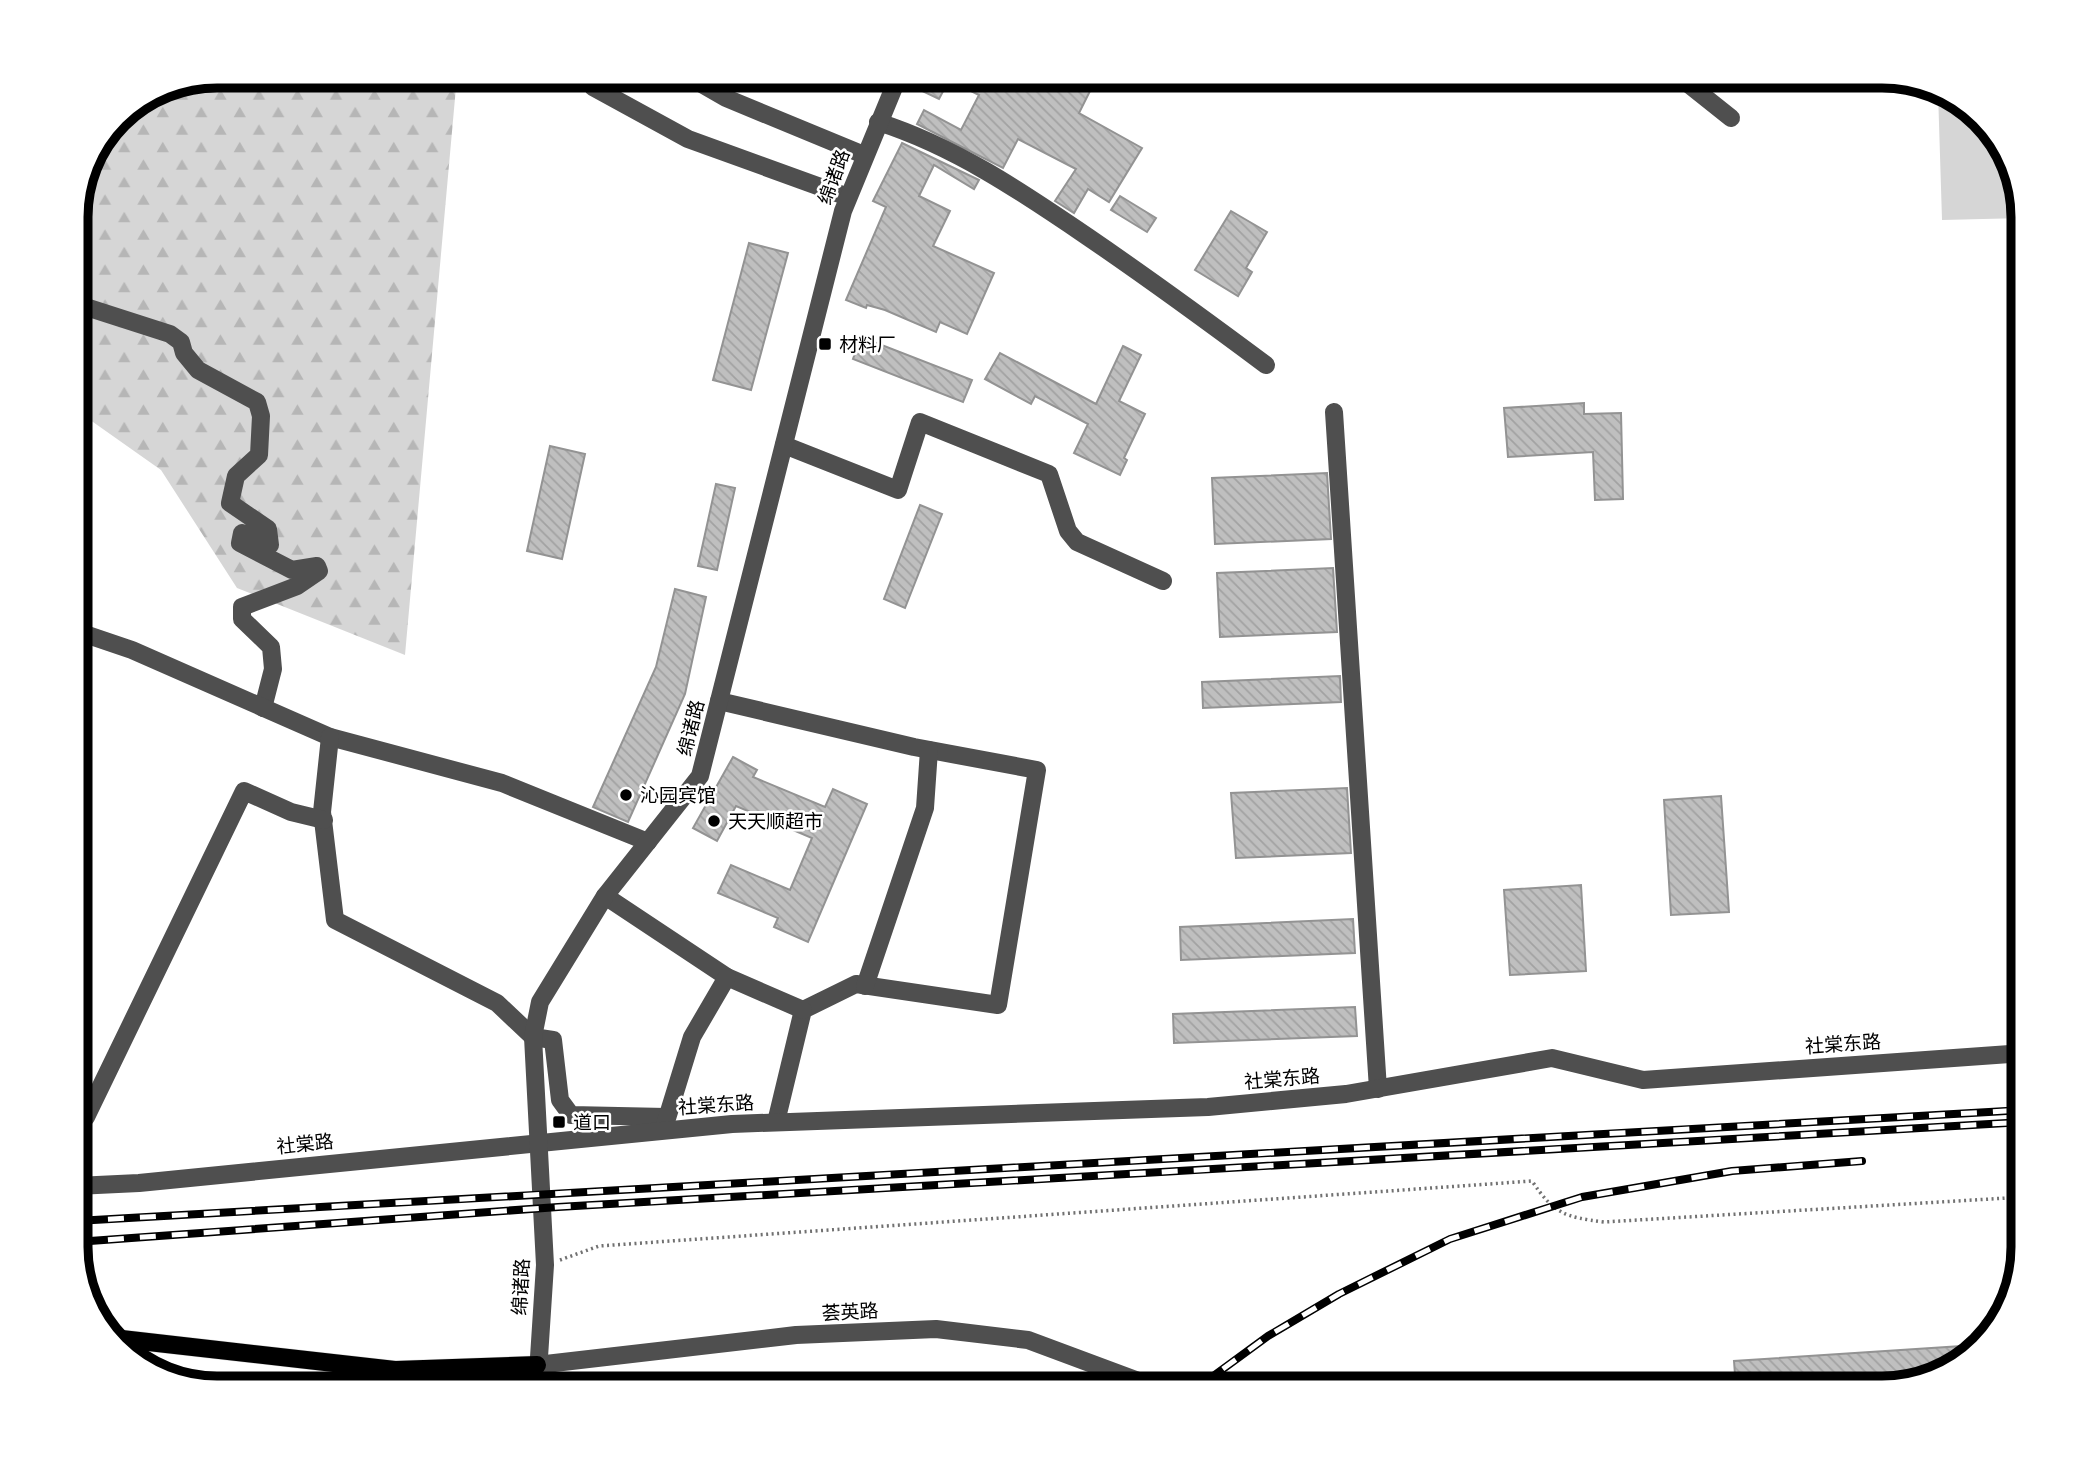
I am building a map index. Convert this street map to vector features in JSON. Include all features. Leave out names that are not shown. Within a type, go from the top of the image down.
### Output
[{"type":"main road","points":[[126,1339],[395,1370],[537,1364]]},
{"type":"street","points":[[595,88],[688,139],[848,197]]},
{"type":"street","points":[[709,88],[726,98],[864,155]]},
{"type":"street","name":"绵诸路","points":[[537,1376],[545,1265],[533,1037],[540,1002],[605,896],[700,776],[848,197],[893,88]]},
{"type":"street","points":[[1693,88],[1731,118]]},
{"type":"street","points":[[878,122],[917,134],[1023,192],[1184,303],[1266,365]]},
{"type":"street","points":[[88,308],[170,334],[181,342],[184,353],[198,370],[226,382],[257,402],[261,416],[259,455],[236,476],[230,503],[268,529],[271,545],[242,533],[240,543],[292,570],[317,566],[319,571],[297,586],[242,607],[242,619],[271,647],[272,670],[263,708]]},
{"type":"street","points":[[1334,412],[1378,1089]]},
{"type":"street","points":[[784,445],[898,490],[920,422],[1049,474],[1068,531],[1077,542],[1163,581]]},
{"type":"street","points":[[88,639],[132,650],[330,737],[502,783],[648,842]]},
{"type":"street","points":[[605,896],[727,977],[803,1010],[856,984],[998,1005],[1037,770],[929,750],[719,701]]},
{"type":"street","points":[[330,737],[324,820],[335,920],[497,1003],[533,1037],[553,1040],[561,1100],[571,1115],[665,1124],[692,1037],[727,977]]},
{"type":"street","points":[[865,986],[925,808],[929,750]]},
{"type":"street","points":[[88,1113],[244,791],[291,812],[324,820]]},
{"type":"street","points":[[776,1122],[803,1010]]},
{"type":"street","name":"社棠东路","points":[[538,1142],[665,1124],[1208,1107],[1378,1089],[1552,1058],[1643,1080],[2011,1054]]},
{"type":"street","name":"社棠路","points":[[88,1185],[139,1183],[538,1142]]},
{"type":"street","name":"荟英路","points":[[537,1364],[796,1335],[936,1329],[1028,1340],[1125,1376]]},
{"type":"path","points":[[545,1265],[599,1246],[1532,1181],[1549,1206],[1580,1219],[1604,1222],[2011,1198]]},
{"type":"green space","points":[[456,88],[405,655],[237,588],[161,470],[88,418],[88,208],[97,167],[114,138],[131,119],[145,109],[175,94],[199,89]]},
{"type":"green space","points":[[1938,100],[1968,119],[1990,145],[2007,183],[2011,216],[2011,218],[1942,220]]},
{"type":"building","points":[[916,88],[945,88],[939,99]]},
{"type":"building","points":[[965,88],[1092,88],[1079,113],[1142,148],[1109,202],[1088,189],[1074,213],[1055,201],[1076,169],[1018,139],[1003,168],[917,124],[924,110],[961,130],[979,95]]},
{"type":"building","points":[[902,143],[979,180],[974,189],[934,165],[919,196],[950,211],[933,246],[994,273],[967,334],[940,322],[936,332],[885,310],[867,305],[866,308],[846,300],[886,207],[873,201]]},
{"type":"building","points":[[1120,196],[1156,218],[1147,232],[1111,210]]},
{"type":"building","points":[[1231,211],[1267,232],[1246,268],[1252,272],[1238,296],[1195,270]]},
{"type":"building","points":[[749,243],[788,253],[751,390],[713,380]]},
{"type":"building","points":[[861,337],[972,380],[963,402],[853,359]]},
{"type":"building","points":[[1123,346],[1141,355],[1119,401],[1145,414],[1124,458],[1127,460],[1120,475],[1074,453],[1088,424],[1035,396],[1031,404],[985,379],[1000,353],[1096,404]]},
{"type":"building","points":[[1584,403],[1584,414],[1621,413],[1623,499],[1595,500],[1593,452],[1508,457],[1504,408]]},
{"type":"building","points":[[550,446],[585,454],[562,559],[527,551]]},
{"type":"building","points":[[1327,473],[1331,539],[1215,544],[1212,478]]},
{"type":"building","points":[[716,484],[735,488],[717,570],[698,566]]},
{"type":"building","points":[[920,505],[942,514],[905,608],[884,599]]},
{"type":"building","points":[[1333,568],[1337,632],[1220,637],[1217,573]]},
{"type":"building","points":[[675,589],[706,597],[685,694],[628,822],[593,807],[656,667]]},
{"type":"building","points":[[1340,676],[1341,702],[1203,708],[1202,682]]},
{"type":"building","points":[[733,757],[757,770],[753,777],[825,807],[833,789],[867,804],[808,942],[774,927],[778,918],[718,893],[731,865],[790,890],[812,838],[736,806],[717,841],[693,828]]},
{"type":"building","points":[[1347,788],[1351,853],[1236,858],[1231,793]]},
{"type":"building","points":[[1721,796],[1729,912],[1671,915],[1664,800]]},
{"type":"building","points":[[1581,885],[1586,971],[1510,975],[1504,890]]},
{"type":"building","points":[[1353,919],[1355,953],[1181,960],[1180,927]]},
{"type":"building","points":[[1355,1007],[1357,1036],[1174,1043],[1173,1014]]},
{"type":"building","points":[[1965,1346],[1924,1369],[1861,1376],[1735,1376],[1734,1361]]},
{"type":"railway","points":[[88,1220],[2011,1111]]},
{"type":"railway","points":[[88,1241],[558,1207],[2011,1123]]},
{"type":"railway","points":[[1213,1376],[1268,1336],[1339,1294],[1450,1239],[1582,1197],[1732,1171],[1862,1161]]},
{"type":"place","name":"材料厂","points":[[825,344]]},
{"type":"place","name":"沁园宾馆","points":[[626,795]]},
{"type":"place","name":"天天顺超市","points":[[714,821]]},
{"type":"place","name":"道口","points":[[559,1122]]}]
